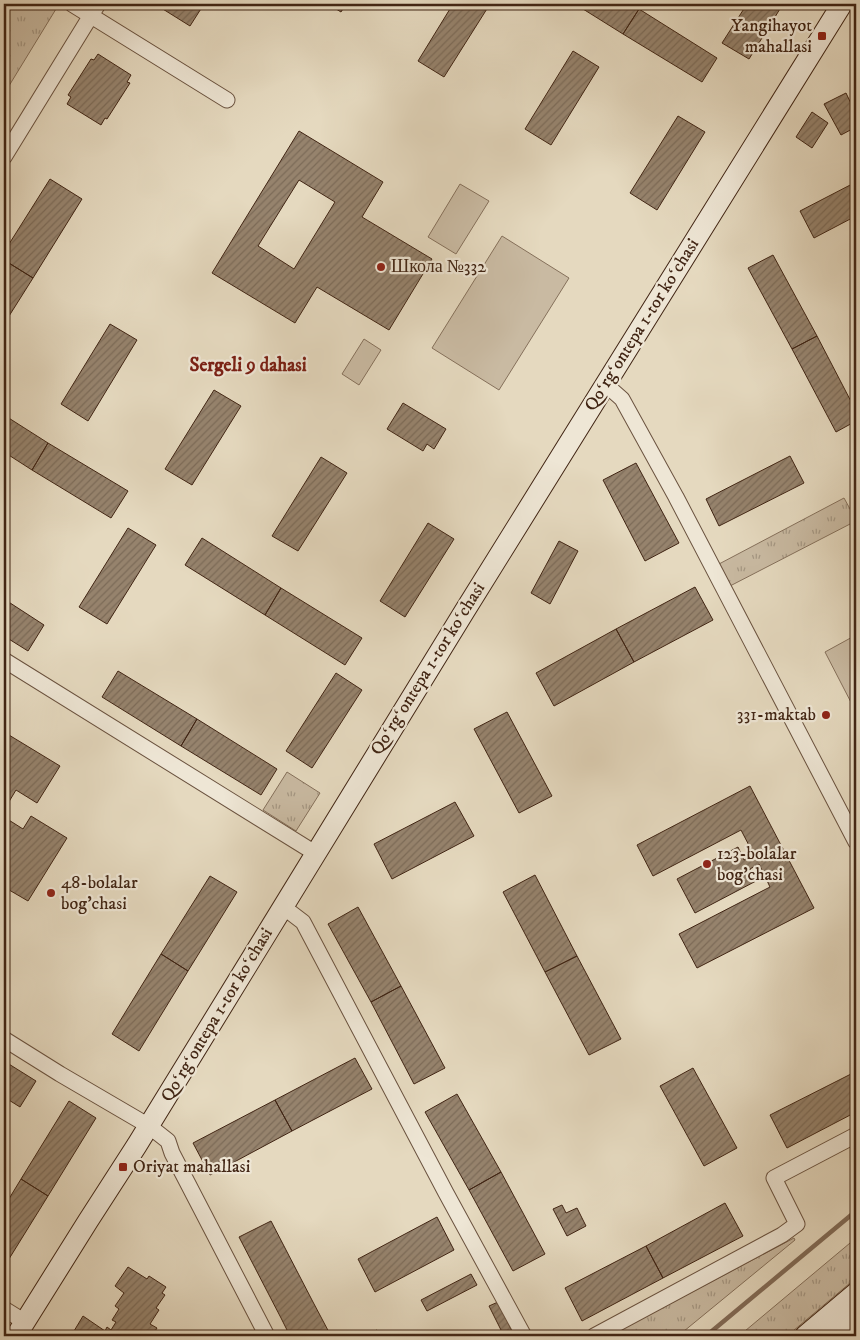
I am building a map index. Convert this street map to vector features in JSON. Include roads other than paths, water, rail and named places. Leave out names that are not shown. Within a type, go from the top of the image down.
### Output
[{"type":"street","points":[[72,4],[95,10],[227,100]]},
{"type":"street","name":"Qoʻrgʻontepa 1-tor koʻchasi","points":[[20,1329],[149,1126],[282,906],[604,384],[676,273],[842,4]]},
{"type":"street","points":[[4,157],[95,10]]},
{"type":"street","points":[[604,384],[622,399],[676,497],[856,842]]},
{"type":"street","points":[[4,660],[315,853]]},
{"type":"street","points":[[282,906],[303,922],[524,1336]]},
{"type":"street","points":[[4,1039],[149,1126],[168,1141],[176,1161],[267,1336]]},
{"type":"street","points":[[594,1336],[782,1235],[800,1230],[774,1178],[856,1135]]},
{"type":"street","points":[[829,1336],[849,1320],[856,1293]]},
{"type":"street","points":[[4,1308],[20,1329]]},
{"type":"street","points":[[805,1336],[849,1320]]},
{"type":"waterway","points":[[4,14],[10,4]]},
{"type":"waterway","points":[[706,1336],[856,1211]]},
{"type":"place","name":"Yangihayot mahallasi","points":[[822,36]]},
{"type":"place","name":"Школа №332","points":[[381,267]]},
{"type":"place","name":"331-maktab","points":[[826,715]]},
{"type":"place","name":"123-bolalar bog'chasi","points":[[707,864]]},
{"type":"place","name":"48-bolalar bog'chasi","points":[[51,893]]},
{"type":"place","name":"Oriyat mahallasi","points":[[123,1167]]},
{"type":"district","name":"Sergeli 9 dahasi","points":[[248,365]]}]
